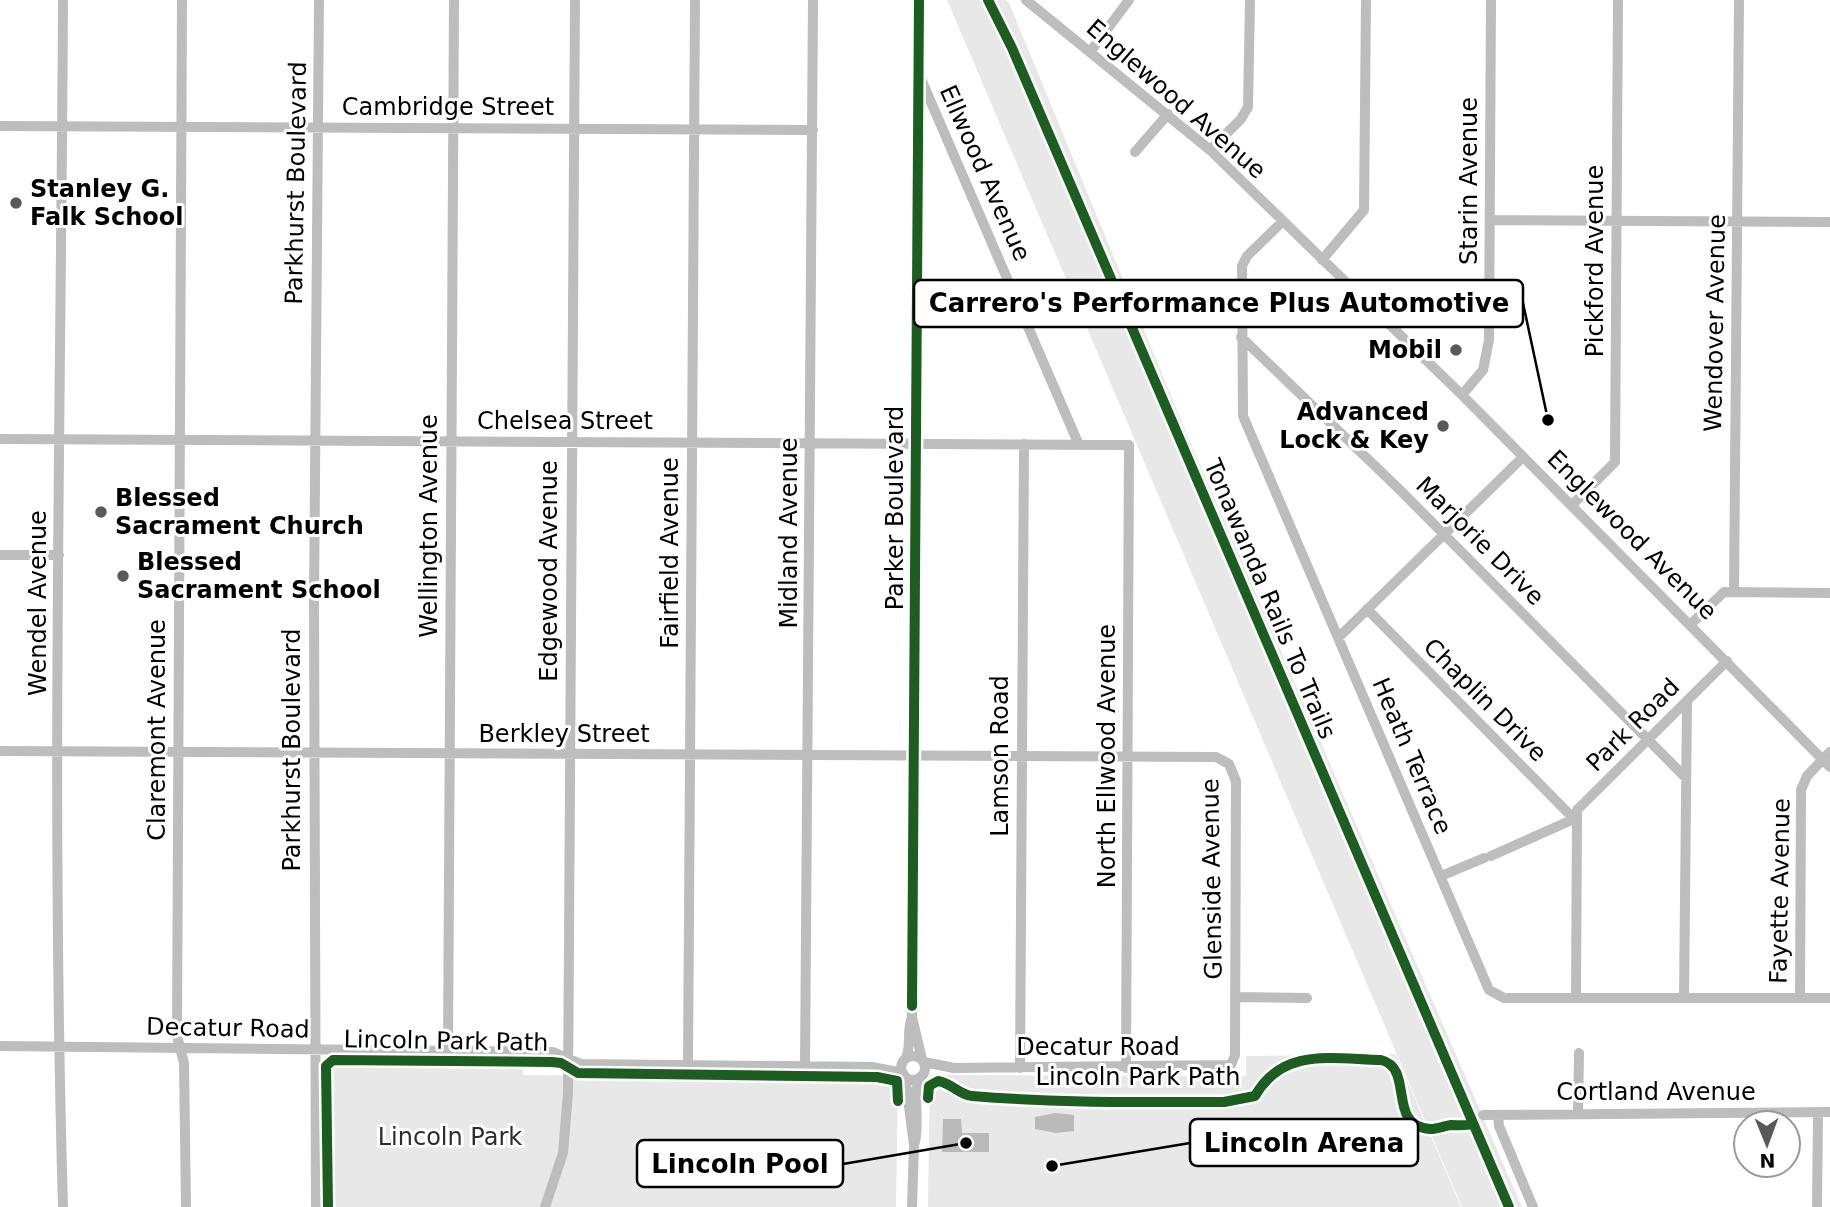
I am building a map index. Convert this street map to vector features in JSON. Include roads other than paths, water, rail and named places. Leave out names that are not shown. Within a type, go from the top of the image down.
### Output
[{"type":"street","name":"Wendel Avenue","points":[[63,0],[58,752],[58,1047],[63,1207]]},
{"type":"street","name":"Claremont Avenue","points":[[182,0],[177,1036],[184,1063],[186,1207]]},
{"type":"street","name":"Parkhurst Boulevard","points":[[316,1207],[313,753],[319,0]]},
{"type":"street","name":"Wellington Avenue","points":[[448,1052],[454,0]]},
{"type":"street","name":"Edgewood Avenue","points":[[545,1207],[565,1139],[575,0]]},
{"type":"street","name":"Fairfield Avenue","points":[[688,1065],[695,0]]},
{"type":"street","name":"Midland Avenue","points":[[805,1067],[813,0]]},
{"type":"street","name":"Parker Boulevard","points":[[914,1145],[918,1130],[916,1088],[923,1061],[912,1017],[919,0]]},
{"type":"street","name":"Englewood Avenue","points":[[1026,0],[1210,150],[1462,395],[1828,760]]},
{"type":"street","points":[[1090,52],[1129,0]]},
{"type":"street","points":[[1210,150],[1241,119],[1248,107],[1250,0]]},
{"type":"street","points":[[1322,260],[1364,210],[1366,0]]},
{"type":"street","name":"Starin Avenue","points":[[1462,395],[1483,370],[1488,356],[1491,0]]},
{"type":"street","name":"Pickford Avenue","points":[[1572,505],[1615,462],[1618,0]]},
{"type":"street","name":"Wendover Avenue","points":[[1734,592],[1739,0]]},
{"type":"street","name":"Ellwood Avenue","points":[[919,74],[1079,445]]},
{"type":"street","points":[[1136,152],[1168,114]]},
{"type":"street","name":"Cambridge Street","points":[[0,127],[813,130]]},
{"type":"street","points":[[1490,220],[1830,222]]},
{"type":"street","name":"Heath Terrace","points":[[1282,222],[1244,261],[1241,337],[1243,416],[1493,994],[1504,998],[1830,998]]},
{"type":"street","name":"Marjorie Drive","points":[[1241,337],[1444,535],[1686,778]]},
{"type":"street","name":"Chelsea Street","points":[[0,439],[1129,446]]},
{"type":"street","name":"Lamson Road","points":[[1020,1068],[1024,444]]},
{"type":"street","name":"North Ellwood Avenue","points":[[1126,1068],[1129,446]]},
{"type":"street","points":[[1338,638],[1523,457]]},
{"type":"street","points":[[0,555],[59,555]]},
{"type":"street","points":[[1691,624],[1724,592],[1830,593]]},
{"type":"street","name":"Chaplin Drive","points":[[1367,610],[1576,821]]},
{"type":"street","name":"Park Road","points":[[1576,821],[1577,810],[1727,661]]},
{"type":"street","points":[[1684,998],[1687,701]]},
{"type":"street","name":"Berkley Street","points":[[0,751],[1128,757]]},
{"type":"street","name":"Glenside Avenue","points":[[1128,757],[1216,757],[1229,764],[1235,774],[1235,1055]]},
{"type":"street","name":"Fayette Avenue","points":[[1800,998],[1801,790],[1807,776],[1828,760]]},
{"type":"street","points":[[1441,876],[1576,821],[1576,998]]},
{"type":"street","points":[[1235,997],[1307,998]]},
{"type":"street","name":"Parker Boulevard","points":[[912,1017],[908,1026],[909,1046],[904,1075],[914,1145],[912,1207]]},
{"type":"street","name":"Decatur Road","points":[[0,1046],[553,1052],[581,1064],[872,1067],[905,1059]]},
{"type":"street","points":[[1578,1113],[1579,1053]]},
{"type":"street","name":"Decatur Road","points":[[923,1061],[954,1068],[1226,1067],[1231,1065],[1235,1055]]},
{"type":"street","points":[[905,1059],[912,1056],[923,1061]]},
{"type":"street","name":"Decatur Road","points":[[872,1067],[904,1075]]},
{"type":"street","name":"Decatur Road","points":[[921,1076],[954,1068]]},
{"type":"street","points":[[904,1075],[911,1079],[921,1076]]},
{"type":"street","points":[[1817,1207],[1818,1112]]},
{"type":"street","name":"Cortland Avenue","points":[[1483,1115],[1830,1112]]},
{"type":"street","points":[[1498,1115],[1499,1126],[1533,1207]]},
{"type":"place","name":"Stanley G. Falk School","points":[[16,203]]},
{"type":"place","name":"Mobil","points":[[1456,350]]},
{"type":"place","name":"Carrero's Performance Plus Automotive","points":[[1548,420]]},
{"type":"place","name":"Advanced Lock & Key","points":[[1443,426]]},
{"type":"place","name":"Blessed Sacrament Church","points":[[101,512]]},
{"type":"place","name":"Blessed Sacrament School","points":[[123,576]]},
{"type":"place","name":"Lincoln Pool","points":[[966,1143]]},
{"type":"place","name":"Lincoln Arena","points":[[1052,1166]]},
{"type":"park label","name":"Lincoln Park","points":[[450,1137]]}]
